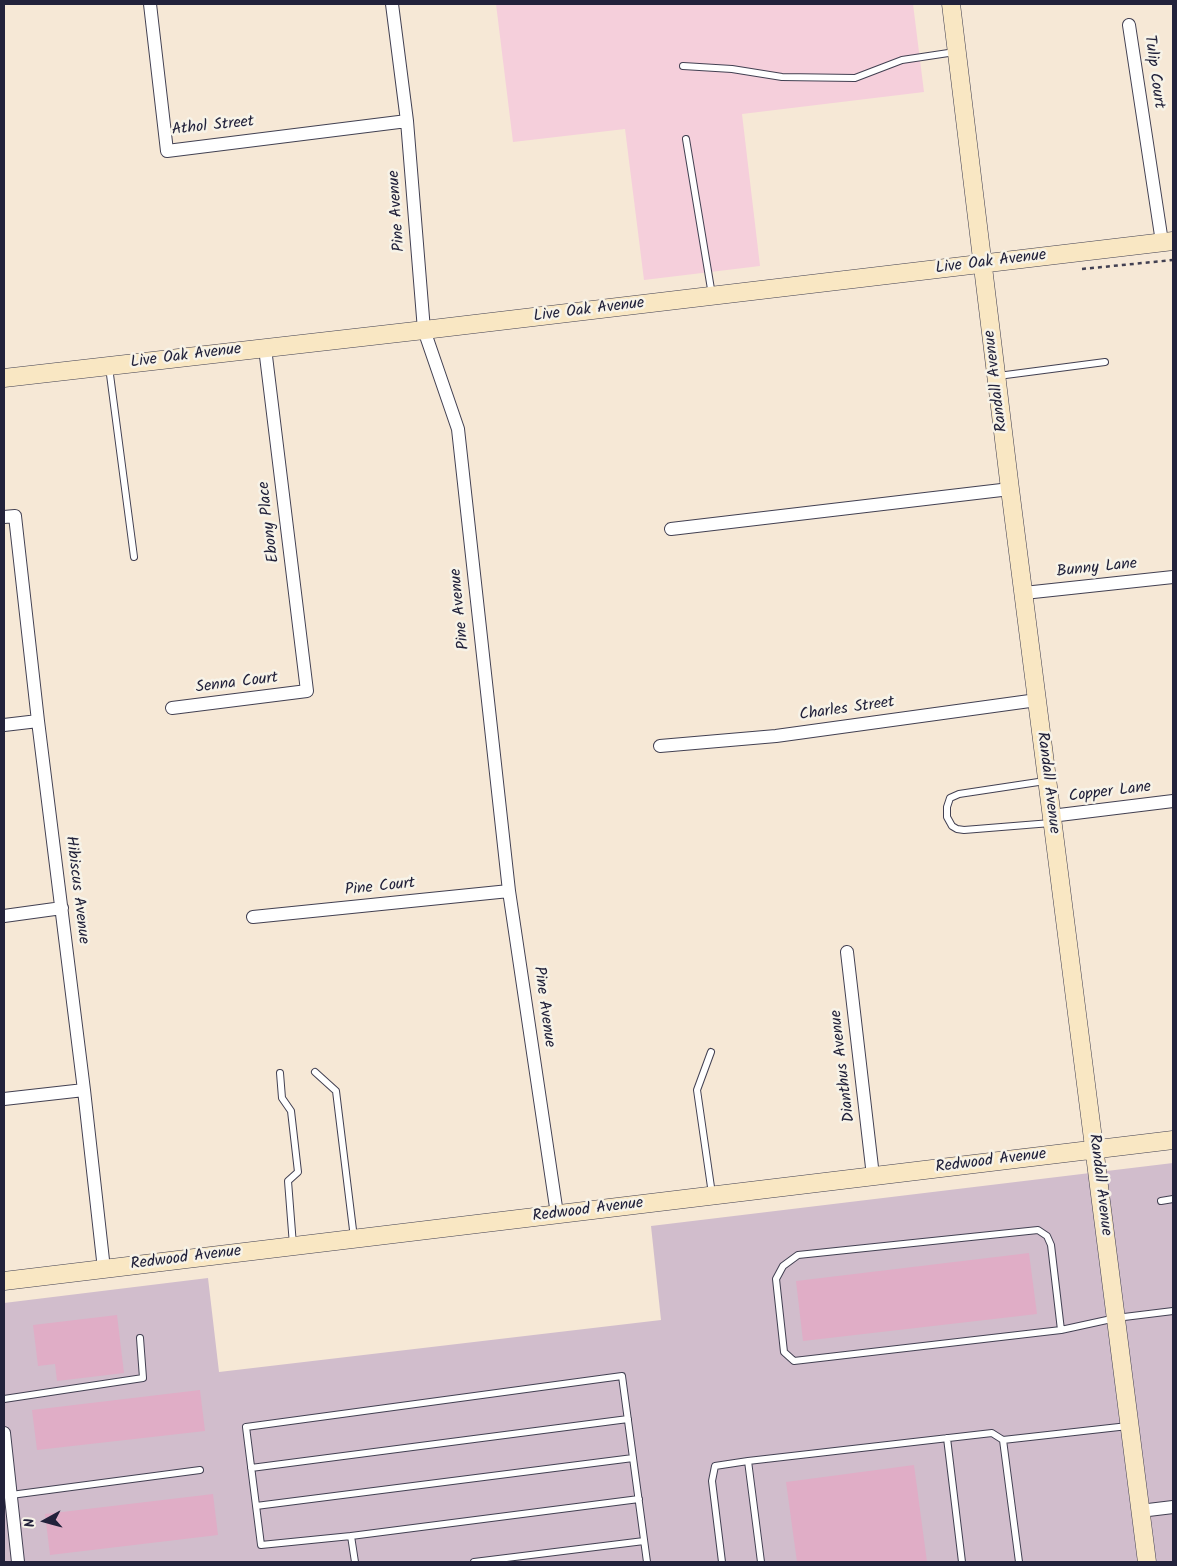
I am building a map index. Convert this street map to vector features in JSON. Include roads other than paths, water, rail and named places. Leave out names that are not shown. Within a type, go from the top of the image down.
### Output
[{"type":"street","name":"Athol Street","points":[[150,4],[167,150],[407,121]]},
{"type":"street","name":"Pine Avenue","points":[[392,4],[407,121],[424,330],[458,429],[509,891],[556,1214]]},
{"type":"street","name":"Randall Avenue","points":[[951,4],[1010,489],[1147,1562]]},
{"type":"street","name":"Tulip Court","points":[[1130,25],[1167,241]]},
{"type":"street","name":"Live Oak Avenue","points":[[4,378],[1167,241]]},
{"type":"street","name":"Ebony Place","points":[[265,348],[307,691]]},
{"type":"street","points":[[670,529],[1010,489]]},
{"type":"street","name":"Hibiscus Avenue","points":[[9,517],[62,908],[104,1269]]},
{"type":"street","name":"Bunny Lane","points":[[1024,593],[1173,577]]},
{"type":"street","name":"Senna Court","points":[[172,708],[307,691]]},
{"type":"street","name":"Charles Street","points":[[660,746],[776,736],[1037,700]]},
{"type":"street","points":[[4,725],[38,721]]},
{"type":"street","name":"Copper Lane","points":[[1052,820],[1173,802]]},
{"type":"street","name":"Pine Court","points":[[253,916],[509,891]]},
{"type":"street","points":[[4,916],[62,908]]},
{"type":"street","name":"Dianthus Avenue","points":[[847,952],[873,1176]]},
{"type":"street","points":[[4,1099],[84,1090]]},
{"type":"street","name":"Redwood Avenue","points":[[4,1281],[1173,1140]]},
{"type":"street","points":[[4,1433],[18,1562]]},
{"type":"street","points":[[1140,1511],[1173,1507]]},
{"type":"lane","points":[[683,66],[732,69],[782,77],[855,78],[902,60],[957,52]]},
{"type":"lane","points":[[686,139],[712,296]]},
{"type":"lane","points":[[996,376],[1105,362]]},
{"type":"lane","points":[[109,366],[134,557]]},
{"type":"lane","points":[[1047,780],[959,794],[950,798],[947,807],[947,817],[952,826],[964,830],[1052,820]]},
{"type":"lane","points":[[711,1052],[697,1090],[712,1196]]},
{"type":"lane","points":[[315,1072],[336,1091],[354,1239]]},
{"type":"lane","points":[[280,1073],[282,1098],[292,1112],[298,1172],[288,1181],[293,1246]]},
{"type":"lane","points":[[1161,1201],[1173,1199]]},
{"type":"lane","points":[[1061,1330],[1051,1245],[1047,1236],[1038,1230],[798,1255],[784,1266],[776,1279],[784,1352],[794,1361],[1061,1330],[1116,1318],[1173,1311]]},
{"type":"lane","points":[[4,1399],[143,1378],[140,1338]]},
{"type":"lane","points":[[639,1498],[351,1536],[260,1545],[246,1427],[622,1376],[639,1498],[647,1562]]},
{"type":"lane","points":[[251,1468],[628,1419]]},
{"type":"lane","points":[[722,1562],[712,1482],[715,1466],[947,1438],[992,1434],[1003,1440],[1129,1426]]},
{"type":"lane","points":[[947,1438],[962,1562]]},
{"type":"lane","points":[[1003,1440],[1019,1562]]},
{"type":"lane","points":[[256,1506],[633,1458]]},
{"type":"lane","points":[[748,1461],[761,1562]]},
{"type":"lane","points":[[11,1495],[200,1470]]},
{"type":"lane","points":[[351,1536],[355,1562]]},
{"type":"lane","points":[[474,1562],[644,1541]]}]
